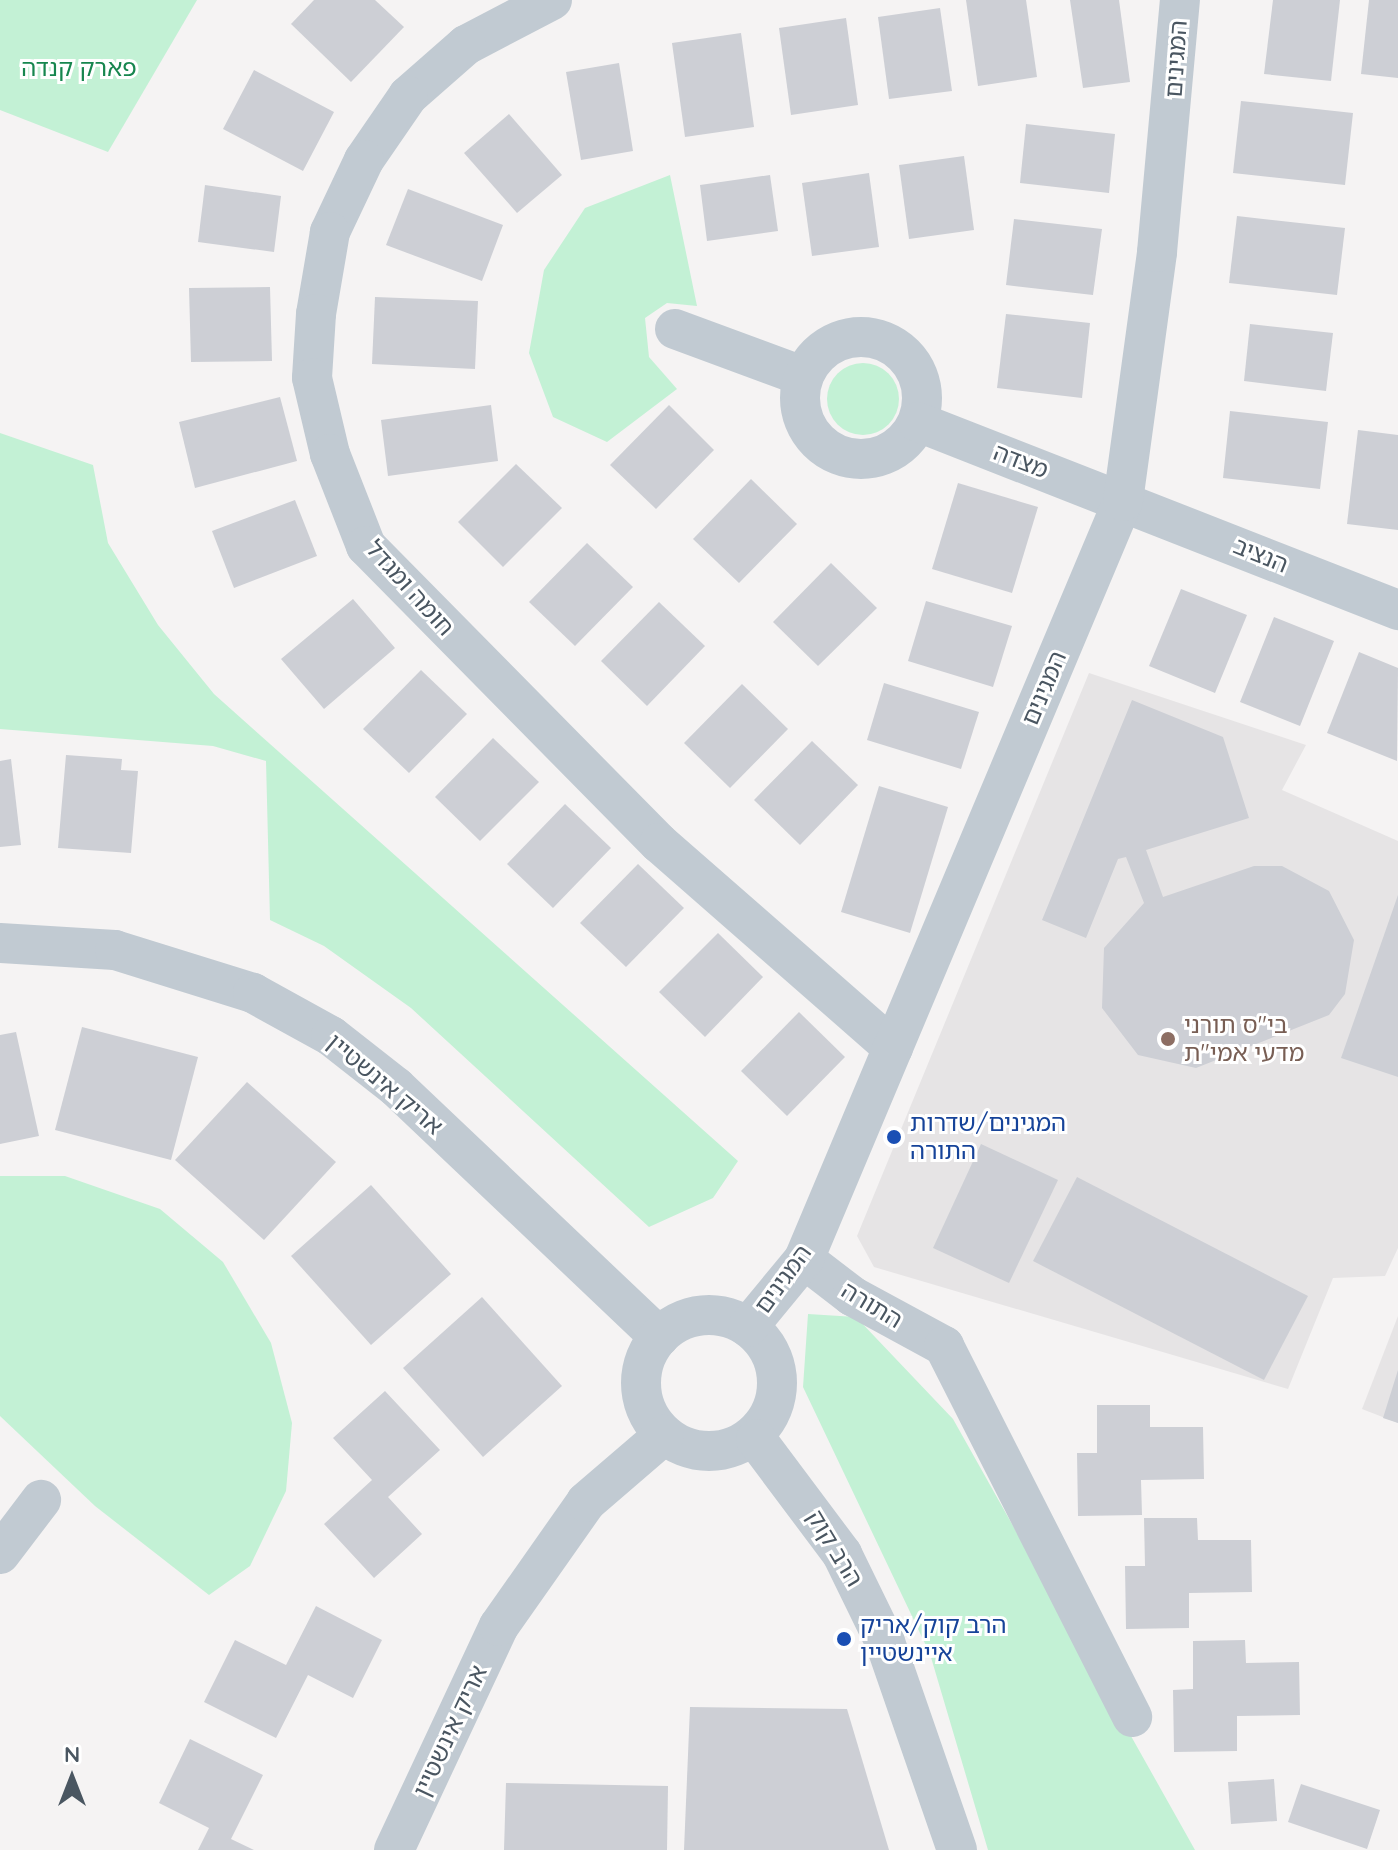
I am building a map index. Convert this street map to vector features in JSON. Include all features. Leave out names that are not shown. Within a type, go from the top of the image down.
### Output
[{"type":"street","name":"חומה ומגדל","points":[[552,0],[466,45],[408,96],[364,160],[330,232],[316,314],[312,378],[330,454],[376,556],[659,843],[893,1048]]},
{"type":"street","name":"המגינים","points":[[748,1327],[804,1259],[1123,501],[1157,252],[1180,0]]},
{"type":"street","points":[[675,329],[802,376]]},
{"type":"street","points":[[854,337],[883,340],[901,350],[921,383],[918,422],[908,438],[875,458],[838,455],[808,431],[798,395],[802,376],[827,346],[854,337]]},
{"type":"street","name":"מצדה","points":[[918,422],[1123,501]]},
{"type":"street","name":"הנציב","points":[[1123,501],[1398,610]]},
{"type":"street","name":"אריק אינשטיין","points":[[0,943],[115,950],[253,993],[331,1036],[396,1087],[659,1337]]},
{"type":"street","name":"התורה","points":[[804,1259],[852,1296],[944,1346],[1132,1717]]},
{"type":"street","points":[[693,1317],[748,1327],[764,1343],[777,1379],[756,1439],[700,1451],[664,1435],[641,1387],[659,1337],[693,1317]]},
{"type":"street","name":"אריק אינשטיין","points":[[394,1850],[499,1626],[586,1502],[664,1435]]},
{"type":"street","name":"הרב קוק","points":[[756,1439],[848,1566],[885,1642],[957,1850]]},
{"type":"street","points":[[0,1554],[41,1500]]},
{"type":"shaded area","name":"בי\"ס תורני מדעי אמי\"ת","points":[[1089,673],[1306,745],[1282,790],[1398,841],[1398,1248],[1385,1276],[1333,1278],[1288,1389],[874,1267],[857,1236]]},
{"type":"shaded area","points":[[1398,1316],[1398,1423],[1362,1409]]},
{"type":"green space","name":"פארק קנדה","points":[[0,0],[197,0],[108,152],[0,110]]},
{"type":"green space","points":[[670,175],[697,306],[667,303],[645,318],[649,357],[677,389],[607,442],[553,417],[529,353],[544,270],[585,208]]},
{"type":"green space","points":[[863,363],[883,369],[893,379],[899,399],[893,419],[883,429],[863,435],[843,429],[833,419],[827,399],[833,379],[843,369]]},
{"type":"green space","points":[[0,433],[93,465],[108,543],[158,625],[214,694],[738,1161],[713,1198],[649,1227],[411,1008],[324,946],[270,920],[266,761],[213,746],[0,729]]},
{"type":"green space","points":[[0,1176],[65,1176],[160,1209],[223,1262],[271,1343],[292,1423],[286,1491],[250,1566],[209,1595],[95,1506],[0,1416]]},
{"type":"green space","points":[[808,1314],[856,1317],[953,1419],[1195,1850],[988,1850],[930,1654],[803,1387]]},
{"type":"building","points":[[314,0],[375,0],[404,27],[351,82],[291,24]]},
{"type":"building","points":[[966,0],[1026,0],[1037,77],[978,86]]},
{"type":"building","points":[[1070,0],[1119,0],[1130,82],[1083,88]]},
{"type":"building","points":[[1273,0],[1340,0],[1331,81],[1264,74]]},
{"type":"building","points":[[1369,0],[1398,0],[1398,78],[1361,74]]},
{"type":"building","points":[[940,8],[952,91],[889,99],[878,17]]},
{"type":"building","points":[[846,18],[858,105],[791,115],[779,28]]},
{"type":"building","points":[[741,33],[754,127],[685,137],[672,43]]},
{"type":"building","points":[[619,63],[633,151],[581,160],[566,72]]},
{"type":"building","points":[[254,70],[334,112],[303,171],[223,129]]},
{"type":"building","points":[[1241,101],[1353,113],[1345,185],[1233,173]]},
{"type":"building","points":[[509,114],[562,175],[517,213],[464,153]]},
{"type":"building","points":[[1026,124],[1115,134],[1109,193],[1020,183]]},
{"type":"building","points":[[964,156],[974,230],[909,239],[899,165]]},
{"type":"building","points":[[869,173],[879,247],[812,256],[802,183]]},
{"type":"building","points":[[770,175],[778,231],[707,241],[700,185]]},
{"type":"building","points":[[205,185],[281,196],[274,252],[198,242]]},
{"type":"building","points":[[408,189],[503,225],[482,281],[386,245]]},
{"type":"building","points":[[1237,216],[1345,228],[1337,295],[1229,283]]},
{"type":"building","points":[[1014,219],[1102,229],[1093,295],[1006,285]]},
{"type":"building","points":[[270,287],[272,361],[191,362],[189,288]]},
{"type":"building","points":[[375,297],[478,301],[475,369],[372,364]]},
{"type":"building","points":[[1006,314],[1090,323],[1082,398],[997,388]]},
{"type":"building","points":[[1250,324],[1333,333],[1326,391],[1244,381]]},
{"type":"building","points":[[280,397],[297,461],[195,488],[179,422]]},
{"type":"building","points":[[491,405],[498,461],[388,476],[381,420]]},
{"type":"building","points":[[669,405],[714,450],[656,509],[610,465]]},
{"type":"building","points":[[1230,411],[1328,422],[1320,489],[1223,478]]},
{"type":"building","points":[[1358,430],[1398,435],[1398,530],[1347,524]]},
{"type":"building","points":[[516,464],[562,508],[503,567],[458,522]]},
{"type":"building","points":[[751,479],[797,524],[739,583],[693,539]]},
{"type":"building","points":[[958,483],[1038,507],[1012,593],[932,569]]},
{"type":"building","points":[[295,500],[317,556],[234,588],[212,531]]},
{"type":"building","points":[[587,543],[633,587],[575,646],[529,602]]},
{"type":"building","points":[[831,563],[877,608],[818,666],[773,622]]},
{"type":"building","points":[[1181,589],[1247,615],[1215,693],[1149,666]]},
{"type":"building","points":[[353,599],[395,648],[324,709],[281,659]]},
{"type":"building","points":[[926,601],[1012,626],[993,687],[908,661]]},
{"type":"building","points":[[659,602],[705,646],[647,706],[601,661]]},
{"type":"building","points":[[1274,617],[1334,641],[1300,726],[1240,702]]},
{"type":"building","points":[[1359,652],[1398,668],[1397,761],[1327,733]]},
{"type":"building","points":[[421,670],[467,714],[409,773],[363,729]]},
{"type":"building","points":[[884,683],[979,712],[961,769],[867,740]]},
{"type":"building","points":[[742,684],[788,729],[730,788],[684,743]]},
{"type":"building","points":[[1132,700],[1223,737],[1249,818],[1146,850],[1163,897],[1254,866],[1282,866],[1329,891],[1354,940],[1345,994],[1329,1015],[1196,1068],[1138,1055],[1102,1008],[1104,948],[1144,903],[1126,857],[1118,859],[1086,938],[1042,920]]},
{"type":"building","points":[[493,738],[539,782],[480,841],[435,797]]},
{"type":"building","points":[[812,741],[858,785],[800,845],[754,800]]},
{"type":"building","points":[[66,755],[122,759],[121,770],[138,771],[131,853],[58,848]]},
{"type":"building","points":[[11,759],[21,845],[0,847],[0,761]]},
{"type":"building","points":[[879,786],[948,807],[910,933],[841,912]]},
{"type":"building","points":[[565,804],[611,848],[553,908],[507,864]]},
{"type":"building","points":[[638,864],[684,908],[626,967],[580,923]]},
{"type":"building","points":[[1398,895],[1398,1077],[1341,1058]]},
{"type":"building","points":[[718,933],[763,977],[705,1037],[659,992]]},
{"type":"building","points":[[799,1012],[845,1057],[787,1116],[741,1071]]},
{"type":"building","points":[[82,1027],[198,1057],[171,1160],[55,1130]]},
{"type":"building","points":[[16,1032],[39,1136],[0,1144],[0,1035]]},
{"type":"building","points":[[247,1082],[336,1162],[264,1240],[175,1160]]},
{"type":"building","points":[[981,1144],[1058,1180],[1009,1283],[933,1248]]},
{"type":"building","points":[[1077,1177],[1308,1296],[1264,1380],[1033,1261]]},
{"type":"building","points":[[371,1185],[451,1274],[371,1345],[291,1256]]},
{"type":"building","points":[[482,1297],[562,1386],[483,1457],[403,1368]]},
{"type":"building","points":[[1398,1370],[1398,1423],[1383,1418]]},
{"type":"building","points":[[385,1391],[440,1450],[388,1497],[422,1534],[374,1578],[324,1524],[372,1480],[333,1438]]},
{"type":"building","points":[[1097,1405],[1150,1405],[1150,1427],[1203,1427],[1204,1479],[1141,1480],[1142,1515],[1078,1516],[1077,1453],[1097,1453]]},
{"type":"building","points":[[1144,1518],[1197,1518],[1198,1540],[1251,1540],[1252,1592],[1189,1593],[1189,1628],[1126,1629],[1125,1566],[1145,1566]]},
{"type":"building","points":[[316,1606],[382,1640],[353,1698],[308,1675],[276,1738],[204,1702],[235,1640],[286,1665]]},
{"type":"building","points":[[1245,1640],[1246,1663],[1299,1662],[1300,1715],[1237,1716],[1237,1751],[1174,1752],[1173,1690],[1193,1689],[1193,1641]]},
{"type":"building","points":[[690,1707],[847,1709],[889,1850],[684,1850]]},
{"type":"building","points":[[190,1739],[263,1775],[231,1839],[254,1850],[198,1850],[209,1828],[159,1803]]},
{"type":"building","points":[[1274,1779],[1277,1821],[1231,1824],[1228,1782]]},
{"type":"building","points":[[506,1783],[668,1786],[667,1850],[504,1850]]},
{"type":"building","points":[[1301,1784],[1380,1810],[1367,1849],[1288,1822]]},
{"type":"place","name":"בי\"ס תורני מדעי אמי\"ת","points":[[1168,1039]]},
{"type":"place","name":"המגינים/שדרות התורה","points":[[894,1137]]},
{"type":"place","name":"הרב קוק/אריק איינשטיין","points":[[844,1639]]}]
